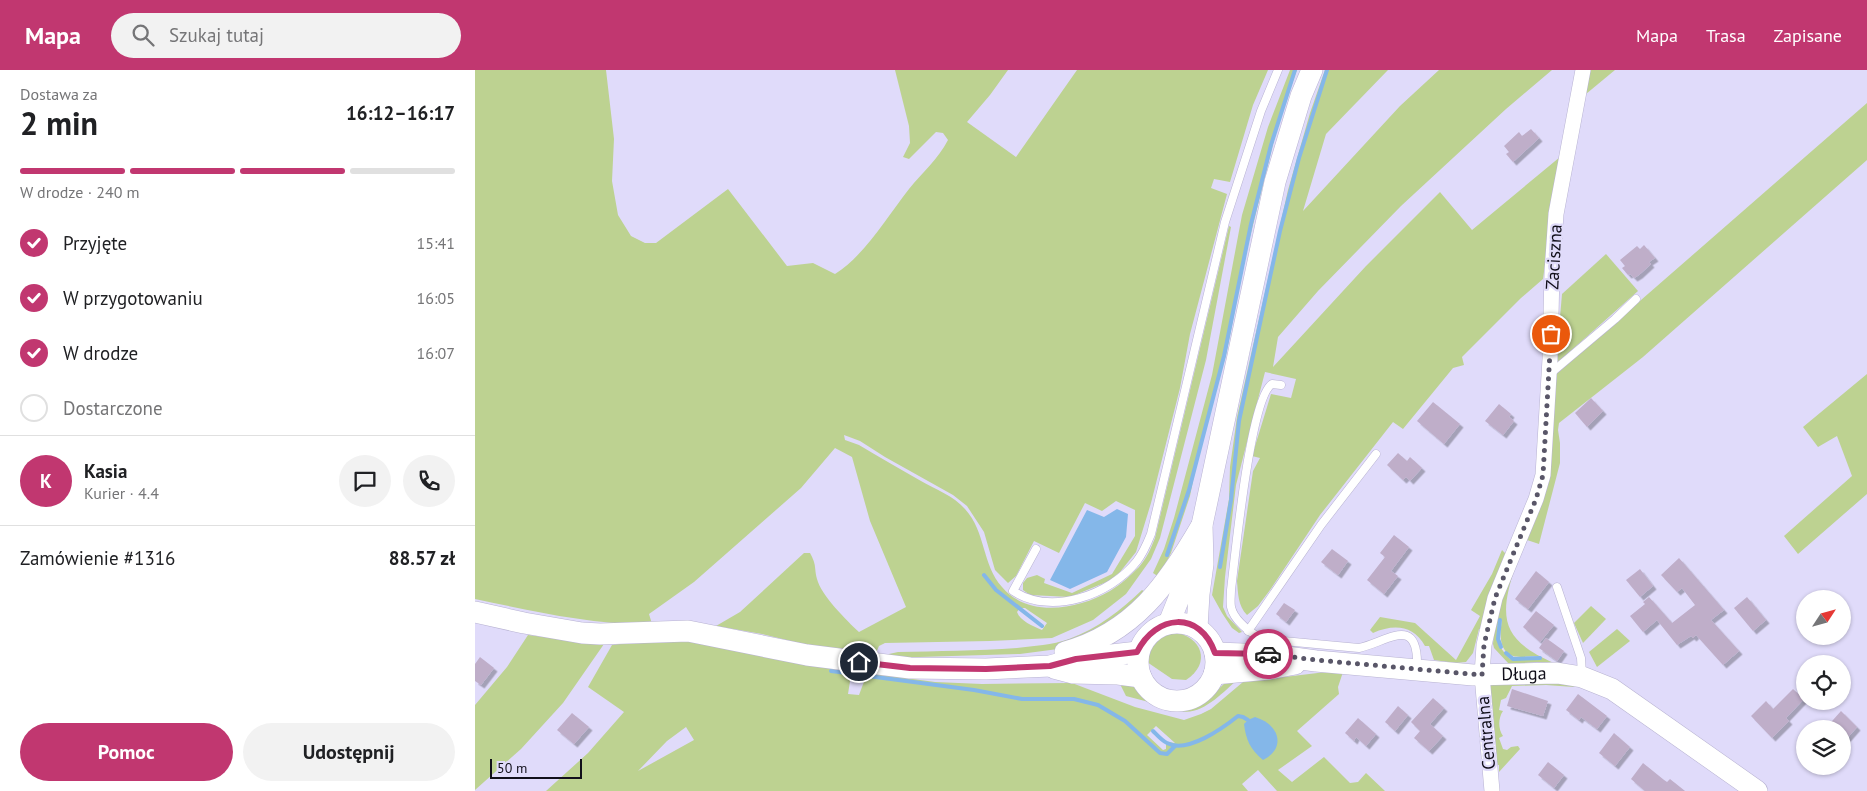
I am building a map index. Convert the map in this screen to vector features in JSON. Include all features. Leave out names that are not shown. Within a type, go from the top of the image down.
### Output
[{"type":"main road","points":[[1197,628],[1203,564],[1202,525],[1275,182],[1311,70]]},
{"type":"main road","points":[[1042,667],[1065,652],[1094,642],[1117,629],[1147,605],[1160,590],[1202,525]]},
{"type":"main road","points":[[1169,623],[1179,598],[1187,568],[1189,547]]},
{"type":"main road","points":[[475,612],[582,633],[688,631],[807,654],[910,668],[986,669],[1042,667],[1076,659],[1137,652]]},
{"type":"main road","points":[[1169,623],[1188,624],[1197,628],[1211,643],[1215,653],[1216,664],[1209,685],[1200,694],[1189,699],[1177,701],[1165,699],[1155,694],[1146,686],[1141,678],[1137,665],[1137,652],[1149,634],[1158,627],[1169,623]]},
{"type":"main road","name":"Długa","points":[[1215,653],[1273,655],[1482,675],[1549,673],[1582,677],[1620,694],[1757,791]]},
{"type":"main road","name":"Długa","points":[[1214,674],[1269,669],[1316,660]]},
{"type":"main road","points":[[1042,667],[1073,673],[1118,674],[1141,678]]},
{"type":"street","name":"Zaciszna","points":[[1482,675],[1484,645],[1495,598],[1536,499],[1543,475],[1550,374],[1552,272],[1556,214],[1583,70]]},
{"type":"street","name":"Centralna","points":[[1482,675],[1492,791]]},
{"type":"lane","points":[[1036,549],[1013,591],[1020,596],[1038,601],[1055,602],[1070,601],[1106,587],[1137,562],[1146,548],[1151,534],[1225,222],[1261,110],[1278,70]]},
{"type":"lane","points":[[1550,374],[1636,299]]},
{"type":"lane","points":[[1281,385],[1272,384],[1269,386],[1263,399],[1244,476],[1231,590],[1231,607],[1248,630],[1261,639],[1359,648],[1398,634],[1406,636],[1412,641],[1418,656],[1417,669]]},
{"type":"lane","points":[[1248,630],[1321,525],[1376,454]]},
{"type":"lane","points":[[1557,587],[1581,658],[1582,677]]},
{"type":"green space","points":[[475,70],[606,70],[614,139],[612,181],[618,215],[631,236],[645,243],[656,243],[728,189],[787,266],[813,263],[835,274],[866,246],[909,189],[930,166],[948,140],[943,133],[936,132],[909,159],[903,157],[910,143],[909,126],[895,70],[1008,70],[967,122],[1016,157],[1077,70],[1268,70],[1253,105],[1230,182],[1214,179],[1211,188],[1227,194],[1190,334],[1180,388],[1151,503],[1136,552],[1120,572],[1109,581],[1070,597],[1030,595],[1023,590],[1023,583],[1027,578],[1037,575],[1045,579],[1044,583],[1072,593],[1112,574],[1135,536],[1135,510],[1116,501],[1102,511],[1085,503],[1059,553],[1034,541],[1016,576],[1008,583],[995,570],[984,532],[967,506],[953,495],[860,441],[844,435],[845,440],[859,445],[961,504],[977,528],[996,578],[1002,587],[1013,597],[1039,607],[1053,608],[1083,603],[1097,598],[1125,580],[1139,567],[1147,557],[1155,538],[1229,226],[1231,227],[1206,360],[1160,538],[1151,559],[1126,594],[1093,620],[1052,638],[885,643],[879,646],[875,655],[827,650],[762,634],[716,626],[740,612],[804,553],[810,553],[815,564],[819,585],[829,600],[841,615],[859,632],[906,607],[870,521],[852,457],[835,448],[801,488],[694,582],[649,614],[652,624],[585,620],[475,599]],"holes":[[[1020,608],[1025,608],[1047,623],[1042,630],[1021,618],[1017,612]]]},
{"type":"green space","points":[[1290,70],[1297,70],[1279,120],[1248,245],[1226,355],[1200,446],[1190,496],[1171,553],[1159,577],[1153,573],[1164,549],[1174,518],[1212,375],[1242,215],[1268,127]]},
{"type":"green space","points":[[1325,70],[1388,70],[1326,134],[1303,211],[1400,106],[1439,70],[1552,70],[1506,109],[1401,206],[1318,291],[1278,337],[1273,367],[1366,266],[1440,192],[1472,230],[1560,157],[1543,279],[1521,298],[1462,357],[1464,365],[1453,368],[1403,429],[1393,422],[1320,515],[1258,606],[1247,615],[1240,603],[1237,581],[1253,471],[1260,458],[1252,456],[1271,394],[1291,398],[1296,379],[1265,372],[1236,485],[1225,577],[1223,607],[1227,616],[1242,632],[1239,633],[1232,628],[1212,595],[1229,499],[1230,467],[1237,417],[1288,190],[1310,113]]},
{"type":"green space","points":[[1590,70],[1615,70],[1586,94]]},
{"type":"green space","points":[[1867,103],[1867,160],[1643,357],[1559,423],[1560,463],[1539,544],[1527,540],[1555,375]]},
{"type":"green space","points":[[1606,254],[1638,291],[1556,364],[1562,294]]},
{"type":"green space","points":[[1867,374],[1867,494],[1798,554],[1784,536],[1852,476],[1837,436],[1818,447],[1803,427]]},
{"type":"green space","points":[[1502,550],[1507,555],[1482,629],[1479,629],[1473,653],[1466,662],[1455,663],[1434,660],[1429,646],[1425,646],[1409,630],[1388,628],[1373,633],[1370,630],[1380,617],[1415,623],[1456,660],[1480,616],[1471,610],[1492,574]]},
{"type":"green space","points":[[1516,565],[1507,599],[1506,613],[1508,625],[1514,636],[1523,645],[1554,663],[1509,664],[1494,648],[1493,644],[1496,610]],"holes":[[[1499,619],[1502,620],[1501,641],[1508,654],[1516,657],[1538,656],[1540,657],[1539,660],[1510,659],[1499,645],[1497,636]]]},
{"type":"green space","points":[[1142,590],[1150,595],[1121,619],[1058,649],[1020,654],[886,658],[889,654],[898,652],[1017,648],[1063,641],[1099,624],[1126,605]]},
{"type":"green space","points":[[1591,606],[1606,619],[1583,643],[1574,623]]},
{"type":"green space","points":[[1617,629],[1630,641],[1597,667],[1589,652]]},
{"type":"green space","points":[[1173,632],[1191,639],[1197,644],[1200,651],[1199,666],[1186,680],[1172,679],[1147,662],[1148,651],[1153,642],[1157,638]]},
{"type":"green space","points":[[528,635],[604,644],[563,703],[521,749],[475,790],[475,705],[507,667]]},
{"type":"green space","points":[[662,638],[682,638],[847,670],[846,674],[851,675],[848,694],[859,695],[865,679],[869,678],[869,673],[935,682],[982,684],[1072,683],[1135,707],[1184,720],[1211,709],[1243,682],[1334,671],[1343,672],[1338,687],[1339,694],[1297,731],[1312,746],[1278,770],[1292,782],[1324,757],[1350,783],[1358,782],[1366,773],[1385,791],[1277,791],[1258,770],[1242,784],[1248,791],[546,791],[588,753],[624,712],[588,687],[612,645]],"holes":[[[1156,726],[1175,743],[1168,742],[1166,749],[1163,750],[1147,735]],[[686,727],[694,740],[638,771],[667,741]]]},
{"type":"green space","points":[[1238,679],[1217,698],[1200,709],[1182,711],[1173,708],[1194,707],[1206,701],[1226,682]]},
{"type":"green space","points":[[1123,682],[1134,685],[1160,705],[1126,696],[1121,686]]},
{"type":"green space","points":[[1494,683],[1578,683],[1574,687],[1546,685],[1512,686],[1506,698],[1501,700],[1499,710],[1503,711],[1499,724],[1503,736],[1499,738],[1503,749],[1507,750],[1518,746],[1520,749],[1499,772],[1499,765],[1496,765],[1490,686]]},
{"type":"water","points":[[1117,509],[1128,514],[1126,537],[1107,572],[1070,589],[1050,580],[1087,510],[1104,517]]},
{"type":"water","points":[[1255,717],[1270,725],[1277,737],[1275,749],[1271,755],[1263,760],[1247,740],[1245,730],[1244,724]]},
{"type":"building","points":[[1531,129],[1539,138],[1513,162],[1506,154],[1509,152],[1504,146],[1519,132],[1522,136]]},
{"type":"building","points":[[1644,245],[1655,258],[1649,262],[1651,264],[1634,278],[1630,274],[1628,275],[1622,268],[1625,266],[1620,260],[1637,246],[1640,249]]},
{"type":"building","points":[[1591,398],[1603,411],[1587,427],[1575,413]]},
{"type":"building","points":[[1433,402],[1460,424],[1444,444],[1417,421]]},
{"type":"building","points":[[1499,404],[1511,414],[1509,417],[1514,421],[1503,435],[1485,421]]},
{"type":"building","points":[[1398,453],[1407,461],[1410,457],[1422,468],[1410,481],[1406,477],[1403,480],[1387,465]]},
{"type":"building","points":[[1394,535],[1409,547],[1391,571],[1398,576],[1384,594],[1367,580],[1385,557],[1380,553]]},
{"type":"building","points":[[1332,549],[1348,561],[1338,575],[1321,562]]},
{"type":"building","points":[[1679,558],[1724,610],[1711,620],[1739,651],[1723,665],[1696,635],[1677,645],[1657,620],[1643,632],[1630,616],[1645,604],[1643,602],[1649,597],[1672,623],[1695,605],[1682,588],[1677,592],[1661,575]]},
{"type":"building","points":[[1640,569],[1653,586],[1640,597],[1626,580]]},
{"type":"building","points":[[1536,571],[1549,582],[1528,609],[1515,599]]},
{"type":"building","points":[[1747,597],[1766,620],[1753,631],[1734,608]]},
{"type":"building","points":[[1284,603],[1295,610],[1286,622],[1276,614]]},
{"type":"building","points":[[1536,611],[1554,625],[1540,642],[1523,627]]},
{"type":"building","points":[[1546,638],[1564,651],[1557,661],[1539,648]]},
{"type":"building","points":[[480,657],[494,668],[481,685],[475,681],[475,664]]},
{"type":"building","points":[[1512,689],[1548,701],[1543,716],[1507,706]]},
{"type":"building","points":[[1793,689],[1796,692],[1796,707],[1786,718],[1789,721],[1772,738],[1751,716],[1766,701],[1773,709]]},
{"type":"building","points":[[1578,694],[1607,716],[1597,729],[1581,717],[1579,720],[1566,710]]},
{"type":"building","points":[[1433,698],[1444,708],[1430,724],[1443,736],[1429,751],[1414,738],[1420,731],[1411,722]]},
{"type":"building","points":[[1398,706],[1408,715],[1395,731],[1385,722]]},
{"type":"building","points":[[1841,711],[1850,720],[1833,720]]},
{"type":"building","points":[[572,713],[589,727],[574,744],[557,730]]},
{"type":"building","points":[[1358,718],[1376,734],[1366,746],[1356,737],[1354,741],[1345,733]]},
{"type":"building","points":[[1851,721],[1857,727],[1851,734]]},
{"type":"building","points":[[1614,733],[1630,747],[1615,766],[1599,753]]},
{"type":"building","points":[[1548,762],[1564,775],[1554,788],[1538,775]]},
{"type":"building","points":[[1643,763],[1667,782],[1670,779],[1685,791],[1645,791],[1631,779]]},
{"type":"waterway","points":[[1167,555],[1189,490],[1224,356],[1251,224],[1271,145],[1295,70]]},
{"type":"waterway","points":[[1220,567],[1231,500],[1239,421],[1262,314],[1280,231],[1299,158],[1327,70]]},
{"type":"waterway","points":[[984,575],[996,590],[1042,626]]},
{"type":"waterway","points":[[1500,620],[1498,639],[1501,647]]},
{"type":"waterway","points":[[1506,653],[1513,659],[1540,658]]},
{"type":"waterway","points":[[831,671],[847,673]]},
{"type":"waterway","points":[[868,676],[974,690],[1022,699],[1074,699],[1098,705],[1125,721],[1160,753],[1167,754],[1175,746]]},
{"type":"waterway","points":[[1153,731],[1167,743],[1184,745],[1214,733],[1238,716],[1248,720]]},
{"type":"way so far","points":[[1268,654],[1482,675],[1485,637],[1495,598],[1536,499],[1543,475],[1551,334]]},
{"type":"route","points":[[859,662],[910,668],[986,669],[1050,666],[1076,659],[1137,652],[1149,634],[1158,627],[1179,622],[1197,628],[1211,643],[1215,653],[1268,654]]}]
